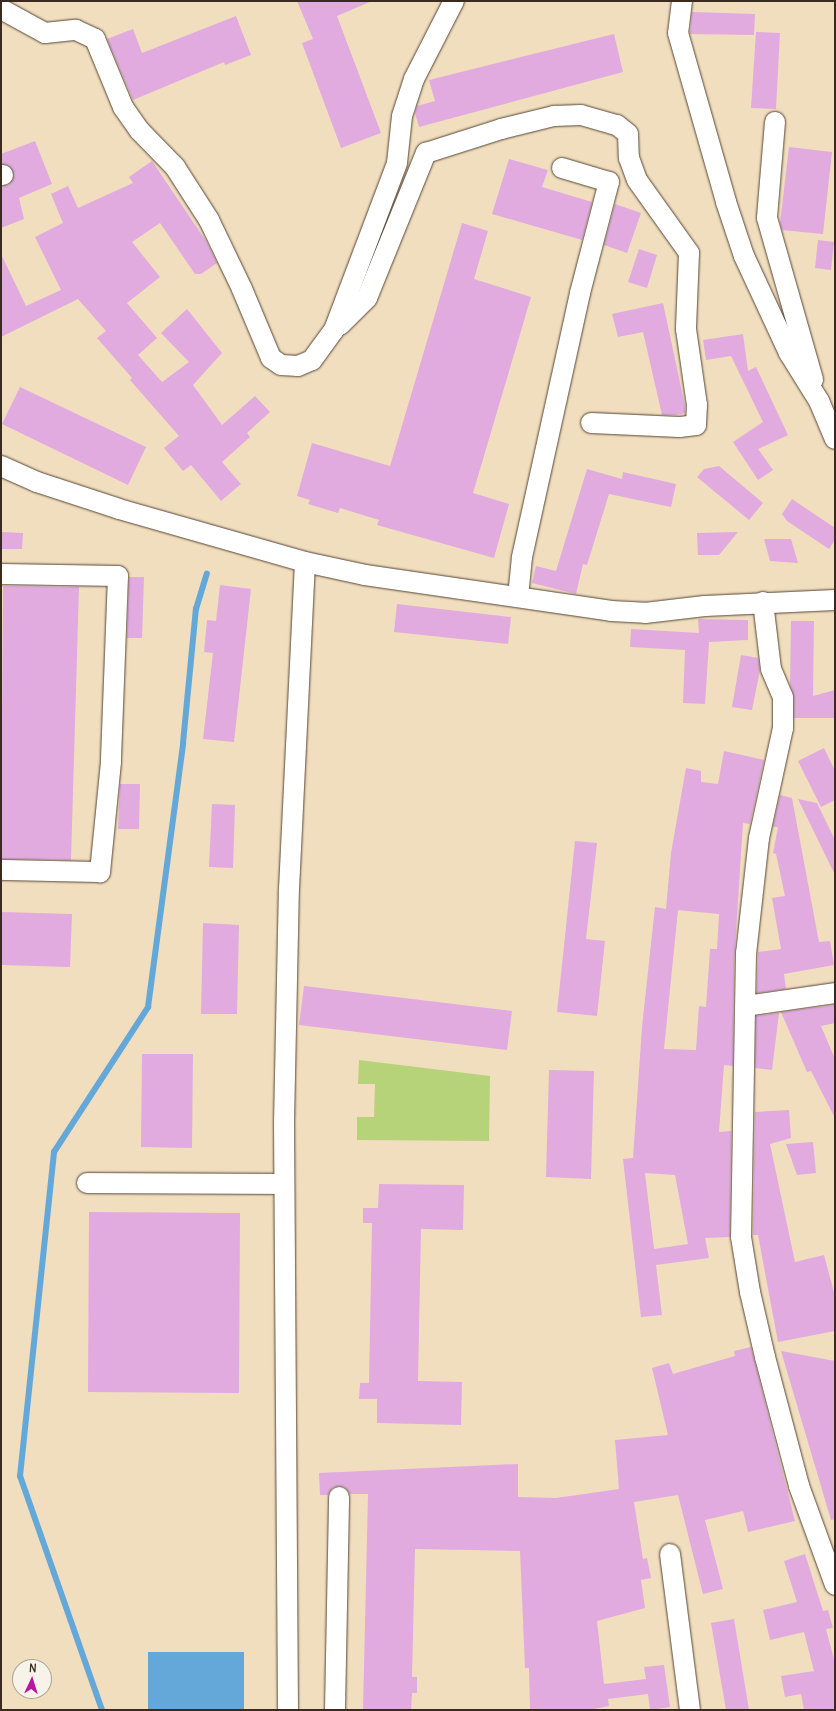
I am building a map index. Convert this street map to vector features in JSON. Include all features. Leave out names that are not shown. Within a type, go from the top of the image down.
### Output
[{"type":"street","points":[[334,330],[397,162],[402,116],[414,79],[454,1]]},
{"type":"street","points":[[682,1],[678,33],[721,187],[744,256],[789,353],[819,401]]},
{"type":"street","points":[[1,9],[45,32],[76,30],[95,39],[123,107],[139,130],[175,167],[209,220],[242,289],[271,358],[281,365],[298,366],[312,360],[334,330],[367,298],[426,153],[501,129],[554,116],[581,115],[617,125],[628,134],[629,158],[637,180],[689,253],[686,329],[697,405],[696,425],[679,427],[591,423]]},
{"type":"street","points":[[776,122],[767,218],[819,401],[835,439]]},
{"type":"street","points":[[518,596],[522,558],[574,316],[609,182],[562,168]]},
{"type":"street","points":[[1,466],[37,482],[118,509],[305,562],[364,576],[518,596],[612,611],[645,613],[763,602],[835,600]]},
{"type":"street","points":[[288,1710],[284,1184],[289,889],[305,562]]},
{"type":"street","points":[[1,574],[118,576],[112,762],[100,872],[1,870]]},
{"type":"street","points":[[763,602],[770,669],[783,697],[783,728],[759,838],[746,953],[741,1238],[753,1306],[799,1486],[835,1585]]},
{"type":"street","points":[[746,1006],[835,993]]},
{"type":"street","points":[[87,1183],[284,1184]]},
{"type":"street","points":[[335,1710],[339,1497]]},
{"type":"street","points":[[670,1554],[690,1710]]},
{"type":"green space","points":[[359,1060],[490,1076],[489,1141],[357,1140],[357,1117],[374,1117],[375,1084],[358,1084]]},
{"type":"water","points":[[148,1652],[244,1652],[244,1710],[148,1710]]},
{"type":"building","points":[[297,1],[372,1],[337,16],[381,133],[341,148],[302,43],[313,39]]},
{"type":"building","points":[[692,12],[755,14],[754,35],[690,34]]},
{"type":"building","points":[[236,16],[251,55],[225,65],[224,62],[133,100],[107,39],[133,29],[142,53]]},
{"type":"building","points":[[756,32],[780,33],[776,109],[751,108]]},
{"type":"building","points":[[614,34],[623,72],[419,127],[415,113],[417,106],[435,101],[429,80]]},
{"type":"building","points":[[35,141],[52,184],[19,198],[24,219],[1,228],[1,186],[9,185],[14,175],[9,165],[1,164],[1,154]]},
{"type":"building","points":[[789,147],[832,152],[823,234],[782,230],[780,223]]},
{"type":"building","points":[[509,159],[548,170],[542,187],[592,202],[582,240],[492,214]]},
{"type":"building","points":[[152,161],[206,241],[217,263],[201,274],[195,274],[160,223],[132,242],[160,277],[127,303],[157,338],[138,355],[162,382],[189,362],[161,333],[187,309],[222,353],[193,385],[222,425],[255,396],[270,412],[247,433],[250,437],[222,462],[241,484],[221,501],[191,465],[183,471],[164,448],[179,436],[130,380],[132,378],[97,338],[106,331],[78,299],[1,337],[1,254],[26,306],[61,290],[35,237],[63,223],[51,194],[68,186],[78,208],[133,183],[129,177]]},
{"type":"building","points":[[615,204],[641,213],[627,253],[604,245]]},
{"type":"building","points":[[462,223],[488,231],[474,279],[531,297],[473,493],[509,504],[494,558],[377,525],[379,520],[340,508],[338,513],[308,504],[310,500],[297,496],[312,443],[390,466]]},
{"type":"building","points":[[818,240],[834,242],[831,270],[815,268]]},
{"type":"building","points":[[639,249],[657,255],[647,288],[628,282]]},
{"type":"building","points":[[663,303],[685,406],[685,413],[676,415],[662,415],[643,332],[618,337],[612,314]]},
{"type":"building","points":[[743,334],[748,371],[756,367],[788,435],[758,449],[773,470],[758,480],[733,442],[763,422],[731,356],[706,360],[703,340]]},
{"type":"building","points":[[20,387],[146,447],[128,485],[2,424]]},
{"type":"building","points":[[719,466],[763,503],[749,520],[697,477],[704,469]]},
{"type":"building","points":[[587,469],[622,479],[623,472],[676,484],[671,507],[609,494],[587,565],[583,564],[576,594],[532,583],[536,566],[556,571]]},
{"type":"building","points":[[792,499],[835,528],[835,540],[829,549],[787,521],[782,514]]},
{"type":"building","points":[[1,532],[23,533],[22,549],[1,549]]},
{"type":"building","points":[[738,532],[719,555],[698,555],[697,533]]},
{"type":"building","points":[[764,539],[791,539],[798,563],[770,561]]},
{"type":"building","points":[[129,577],[144,577],[142,638],[127,638]]},
{"type":"building","points":[[220,585],[251,589],[234,742],[203,739],[213,653],[204,652],[207,620],[216,621]]},
{"type":"building","points":[[3,586],[79,587],[71,860],[1,859]]},
{"type":"building","points":[[397,604],[511,617],[508,644],[394,632]]},
{"type":"building","points":[[698,619],[748,620],[748,640],[709,642],[705,704],[683,703],[685,650],[630,647],[631,629],[699,633]]},
{"type":"building","points":[[791,621],[814,621],[813,696],[835,690],[835,718],[794,718],[794,697],[790,684]]},
{"type":"building","points":[[741,655],[758,658],[760,670],[752,710],[732,707]]},
{"type":"building","points":[[824,748],[835,771],[835,800],[821,807],[798,761]]},
{"type":"building","points":[[724,751],[764,760],[750,824],[743,823],[734,963],[733,1066],[724,1065],[719,1132],[731,1131],[730,1237],[705,1238],[709,1258],[656,1265],[662,1315],[641,1317],[623,1159],[633,1158],[642,1027],[655,907],[666,909],[671,853],[686,768],[701,771],[701,782],[718,784]],"holes":[[[678,910],[719,914],[717,949],[710,949],[706,1007],[699,1006],[696,1050],[664,1049]],[[645,1173],[675,1175],[688,1244],[654,1249]]]},
{"type":"building","points":[[120,784],[140,784],[139,829],[118,829]]},
{"type":"building","points":[[780,795],[792,798],[819,942],[830,941],[834,965],[784,974],[786,989],[757,993],[758,952],[781,949],[772,898],[785,896],[776,854],[773,853],[778,827],[773,827]]},
{"type":"building","points":[[798,799],[817,803],[835,840],[835,875]]},
{"type":"building","points":[[212,804],[235,805],[233,868],[209,867]]},
{"type":"building","points":[[575,841],[597,843],[586,939],[605,941],[597,1016],[557,1012]]},
{"type":"building","points":[[1,912],[72,914],[70,967],[1,965]]},
{"type":"building","points":[[203,923],[239,925],[237,1014],[201,1014]]},
{"type":"building","points":[[304,986],[512,1011],[507,1050],[299,1025]]},
{"type":"building","points":[[835,1005],[835,1023],[821,1026],[835,1059],[835,1118],[811,1071],[807,1072],[781,1012]]},
{"type":"building","points":[[779,1013],[772,1070],[755,1068],[756,1016]]},
{"type":"building","points":[[142,1054],[193,1054],[192,1148],[141,1147]]},
{"type":"building","points":[[549,1070],[594,1071],[591,1179],[546,1177]]},
{"type":"building","points":[[789,1110],[791,1138],[770,1144],[795,1262],[824,1255],[835,1296],[835,1331],[778,1342],[758,1235],[753,1235],[755,1112]]},
{"type":"building","points":[[813,1142],[816,1173],[797,1175],[786,1144]]},
{"type":"building","points":[[379,1184],[464,1185],[463,1230],[421,1229],[418,1381],[462,1382],[461,1425],[377,1423],[377,1399],[359,1399],[360,1383],[369,1383],[372,1223],[363,1223],[363,1208],[378,1208]]},
{"type":"building","points":[[89,1212],[240,1213],[239,1393],[88,1392]]},
{"type":"building","points":[[751,1347],[795,1521],[748,1532],[743,1511],[705,1520],[723,1589],[703,1594],[678,1495],[634,1502],[643,1559],[647,1558],[651,1578],[641,1580],[645,1608],[597,1621],[604,1684],[646,1679],[644,1667],[664,1665],[670,1707],[650,1710],[648,1694],[608,1699],[609,1706],[589,1710],[530,1710],[529,1668],[525,1668],[520,1551],[415,1549],[412,1677],[417,1677],[417,1693],[412,1693],[411,1710],[363,1710],[368,1494],[350,1494],[345,1487],[339,1486],[333,1487],[328,1495],[320,1495],[319,1473],[518,1464],[518,1497],[556,1498],[619,1489],[615,1440],[668,1435],[652,1368],[669,1363],[673,1374],[735,1356],[734,1351]]},
{"type":"building","points":[[781,1351],[835,1361],[835,1519],[831,1520]]},
{"type":"building","points":[[805,1554],[823,1611],[828,1610],[833,1628],[826,1629],[835,1663],[835,1710],[804,1710],[801,1694],[785,1697],[781,1676],[814,1671],[804,1632],[770,1640],[763,1610],[797,1602],[784,1561]]},
{"type":"building","points":[[734,1619],[749,1710],[726,1710],[711,1623]]},
{"type":"waterway","points":[[102,1710],[20,1476],[54,1152],[148,1007],[183,743],[196,609],[207,574]]}]
